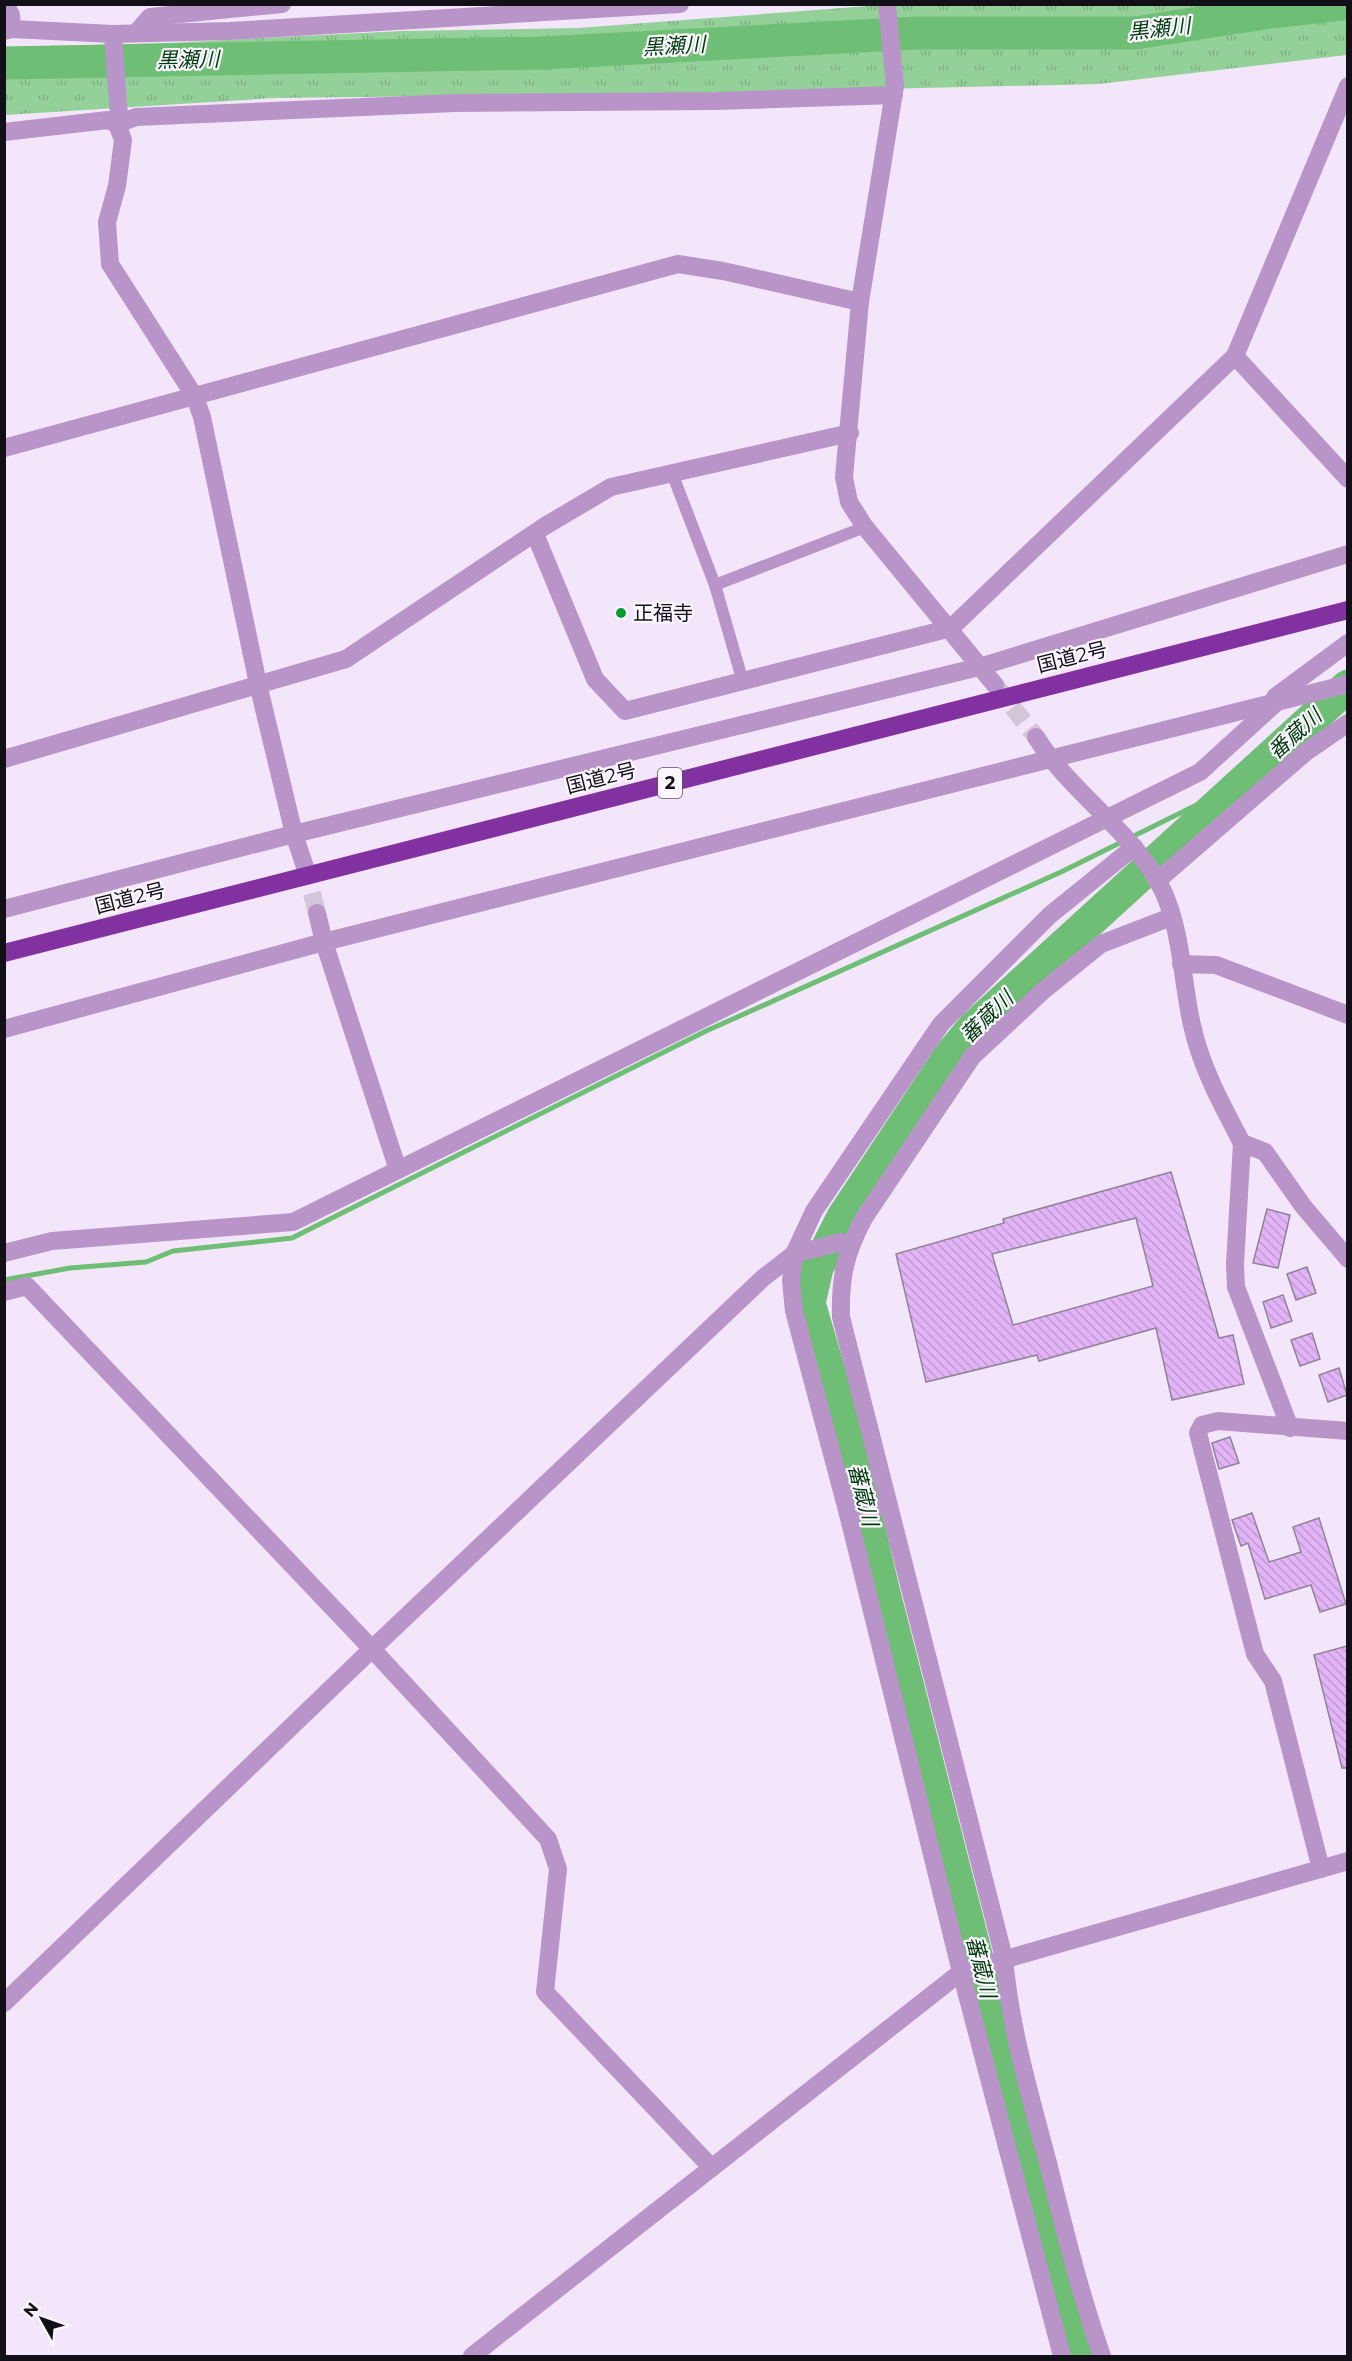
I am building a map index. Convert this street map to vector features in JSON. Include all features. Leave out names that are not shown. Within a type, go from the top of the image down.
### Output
[{"type":"highway","name":"国道2号","points":[[4,953],[1341,612]]},
{"type":"street","points":[[5,4],[8,30],[113,38],[136,33],[230,31],[680,4]]},
{"type":"street","points":[[136,33],[150,17],[282,4]]},
{"type":"street","points":[[887,4],[894,91],[860,302],[850,433],[844,477],[849,502],[865,527],[951,628],[995,685]]},
{"type":"street","points":[[113,38],[118,120],[123,140],[117,186],[106,222],[110,264],[195,397],[202,417],[258,684],[294,834],[305,867]]},
{"type":"street","points":[[536,534],[594,679],[625,711],[951,628],[1235,356],[1347,86]]},
{"type":"street","points":[[4,132],[136,117],[455,103],[761,100],[894,91]]},
{"type":"street","points":[[4,448],[678,264],[723,271],[860,302]]},
{"type":"street","points":[[1235,356],[1347,479]]},
{"type":"street","points":[[4,759],[346,659],[611,487],[850,433]]},
{"type":"street","points":[[4,909],[294,834],[979,667],[1347,554]]},
{"type":"street","points":[[4,1253],[52,1241],[293,1222],[1200,772],[1272,702],[1347,643]]},
{"type":"street","points":[[4,1029],[324,942],[1347,684]]},
{"type":"street","points":[[1156,878],[1306,752],[1347,723]]},
{"type":"street","points":[[1036,737],[1050,759],[1134,846],[1156,878],[1171,917],[1192,1026],[1202,1059],[1242,1143],[1235,1264],[1236,1287],[1290,1428]]},
{"type":"street","points":[[1062,2356],[961,1972],[849,1514],[794,1311],[791,1281],[795,1254],[814,1211],[941,1024],[1050,915],[1134,846]]},
{"type":"street","points":[[317,913],[324,942],[398,1170]]},
{"type":"street","points":[[1102,2356],[1086,2312],[1040,2133],[1008,2002],[1001,1960],[885,1505],[841,1317],[840,1282],[846,1244],[972,1056],[1044,990],[1101,944],[1171,917]]},
{"type":"street","points":[[1181,963],[1216,965],[1347,1015]]},
{"type":"street","points":[[1242,1143],[1265,1152],[1303,1206],[1347,1259]]},
{"type":"street","points":[[4,2003],[372,1648],[763,1278],[795,1254],[846,1244]]},
{"type":"street","points":[[4,1292],[27,1286],[372,1648],[548,1839],[558,1869],[545,1992],[712,2168]]},
{"type":"street","points":[[1321,1869],[1273,1681],[1255,1654],[1198,1433],[1202,1425],[1218,1421],[1347,1431]]},
{"type":"street","points":[[849,1514],[885,1505]]},
{"type":"street","points":[[472,2356],[961,1972],[1347,1861]]},
{"type":"lane","points":[[672,472],[715,585],[743,682]]},
{"type":"lane","points":[[715,585],[865,527]]},
{"type":"green space","points":[[896,4],[1347,5],[1347,55],[1099,84],[703,93],[274,98],[5,115],[5,47],[169,43],[401,31],[578,28]]},
{"type":"building","points":[[1171,1172],[1219,1338],[1233,1335],[1244,1384],[1172,1400],[1156,1328],[1039,1361],[1037,1355],[926,1382],[896,1254],[1004,1223],[1003,1219]],"holes":[[[1136,1218],[1153,1286],[1013,1325],[992,1254]]]},
{"type":"building","points":[[1267,1209],[1290,1215],[1278,1268],[1253,1263]]},
{"type":"building","points":[[1307,1267],[1316,1293],[1296,1300],[1287,1274]]},
{"type":"building","points":[[1283,1295],[1292,1321],[1271,1328],[1263,1302]]},
{"type":"building","points":[[1312,1333],[1320,1359],[1300,1366],[1291,1340]]},
{"type":"building","points":[[1339,1368],[1347,1395],[1328,1402],[1319,1375]]},
{"type":"building","points":[[1230,1437],[1239,1463],[1219,1469],[1212,1443]]},
{"type":"building","points":[[1252,1513],[1269,1562],[1301,1552],[1293,1527],[1319,1518],[1346,1604],[1320,1612],[1311,1585],[1265,1599],[1248,1543],[1241,1546],[1232,1520]]},
{"type":"building","points":[[1347,1646],[1347,1768],[1342,1768],[1314,1655]]},
{"type":"waterway","name":"黒瀬川","points":[[4,63],[543,53],[917,33],[1135,33],[1271,12],[1341,4]]},
{"type":"waterway","name":"蕃蔵川","points":[[1078,2356],[882,1585],[846,1430],[809,1303],[817,1268],[843,1217],[951,1054],[974,1027],[1348,686]]},
{"type":"waterway","points":[[4,1280],[70,1268],[146,1262],[173,1251],[292,1238],[706,1031],[1061,872],[1243,782]]},
{"type":"tunnel","points":[[996,686],[1036,737]]},
{"type":"tunnel","points":[[305,867],[317,913]]},
{"type":"place","name":"正福寺","points":[[621,613]]},
{"type":"water label","name":"番蔵川","points":[[1295,734]]}]
